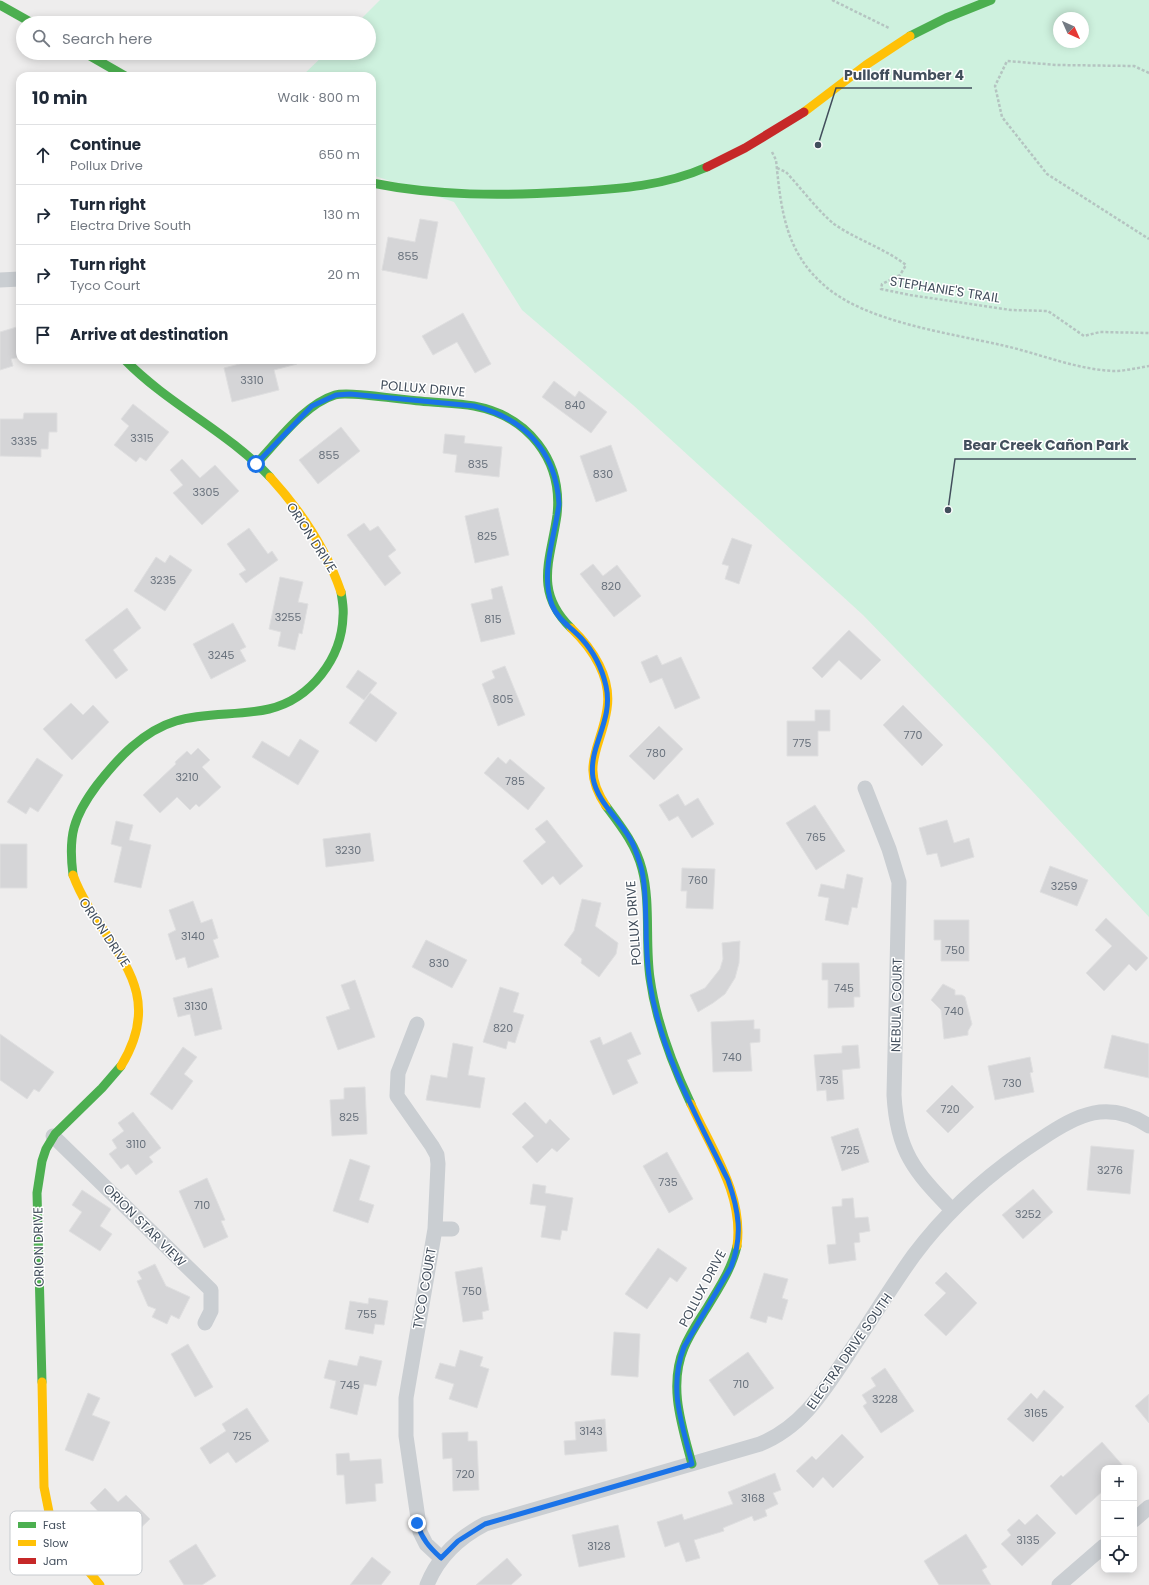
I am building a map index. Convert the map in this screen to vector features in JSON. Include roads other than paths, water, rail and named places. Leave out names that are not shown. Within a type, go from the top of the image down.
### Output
[{"type":"street","points":[[376,184],[414,191],[449,194],[546,193],[649,185],[670,180],[698,170],[762,138],[789,122],[877,56],[961,10],[991,0]]},
{"type":"street","points":[[0,6],[19,16]]},
{"type":"street","points":[[96,60],[118,72]]},
{"type":"street","points":[[0,280],[16,279]]},
{"type":"street","name":"ORION DRIVE","points":[[49,1511],[44,1487],[37,1193],[42,1158],[53,1136],[110,1082],[120,1069],[135,1042],[139,1026],[138,994],[134,979],[119,951],[86,907],[74,881],[70,865],[72,829],[78,813],[99,784],[138,740],[163,726],[179,720],[266,709],[284,704],[314,683],[336,652],[341,638],[344,621],[344,602],[340,584],[334,568],[297,511],[256,464],[215,429],[152,386],[129,364]]},
{"type":"street","name":"POLLUX DRIVE","points":[[256,464],[312,406],[336,395],[350,394],[474,406],[492,410],[509,418],[531,436],[552,466],[559,492],[559,504],[548,565],[548,592],[552,605],[557,614],[580,637],[596,660],[606,687],[607,712],[592,767],[594,780],[597,792],[629,837],[637,852],[645,882],[647,957],[650,984],[661,1031],[673,1067],[728,1180],[734,1197],[740,1225],[736,1254],[731,1267],[684,1347],[679,1361],[676,1393],[692,1464]]},
{"type":"street","name":"NEBULA COURT","points":[[865,788],[891,855],[899,882],[894,1095],[897,1126],[902,1144],[909,1160],[918,1174],[952,1210]]},
{"type":"street","name":"TYCO COURT","points":[[417,1024],[398,1073],[397,1096],[437,1155],[435,1229],[412,1356],[406,1418],[406,1436],[417,1523],[421,1536],[426,1544],[441,1558]]},
{"type":"street","name":"ELECTRA DRIVE SOUTH","points":[[427,1585],[432,1572],[441,1558],[462,1538],[490,1522],[773,1439],[798,1422],[818,1400],[914,1256],[952,1210],[1008,1161],[1063,1124],[1083,1114],[1100,1112],[1127,1114],[1149,1126]]},
{"type":"street","name":"ORION STAR VIEW","points":[[53,1136],[211,1290],[211,1311],[205,1323]]},
{"type":"street","points":[[435,1229],[452,1229]]},
{"type":"street","points":[[1137,1517],[1149,1507]]},
{"type":"street","points":[[1059,1585],[1101,1549]]},
{"type":"street","name":"ORION DRIVE","points":[[92,1575],[100,1585]]},
{"type":"place","name":"Pulloff Number 4","points":[[818,145]]},
{"type":"place","name":"Bear Creek Cañon Park","points":[[948,510]]}]
